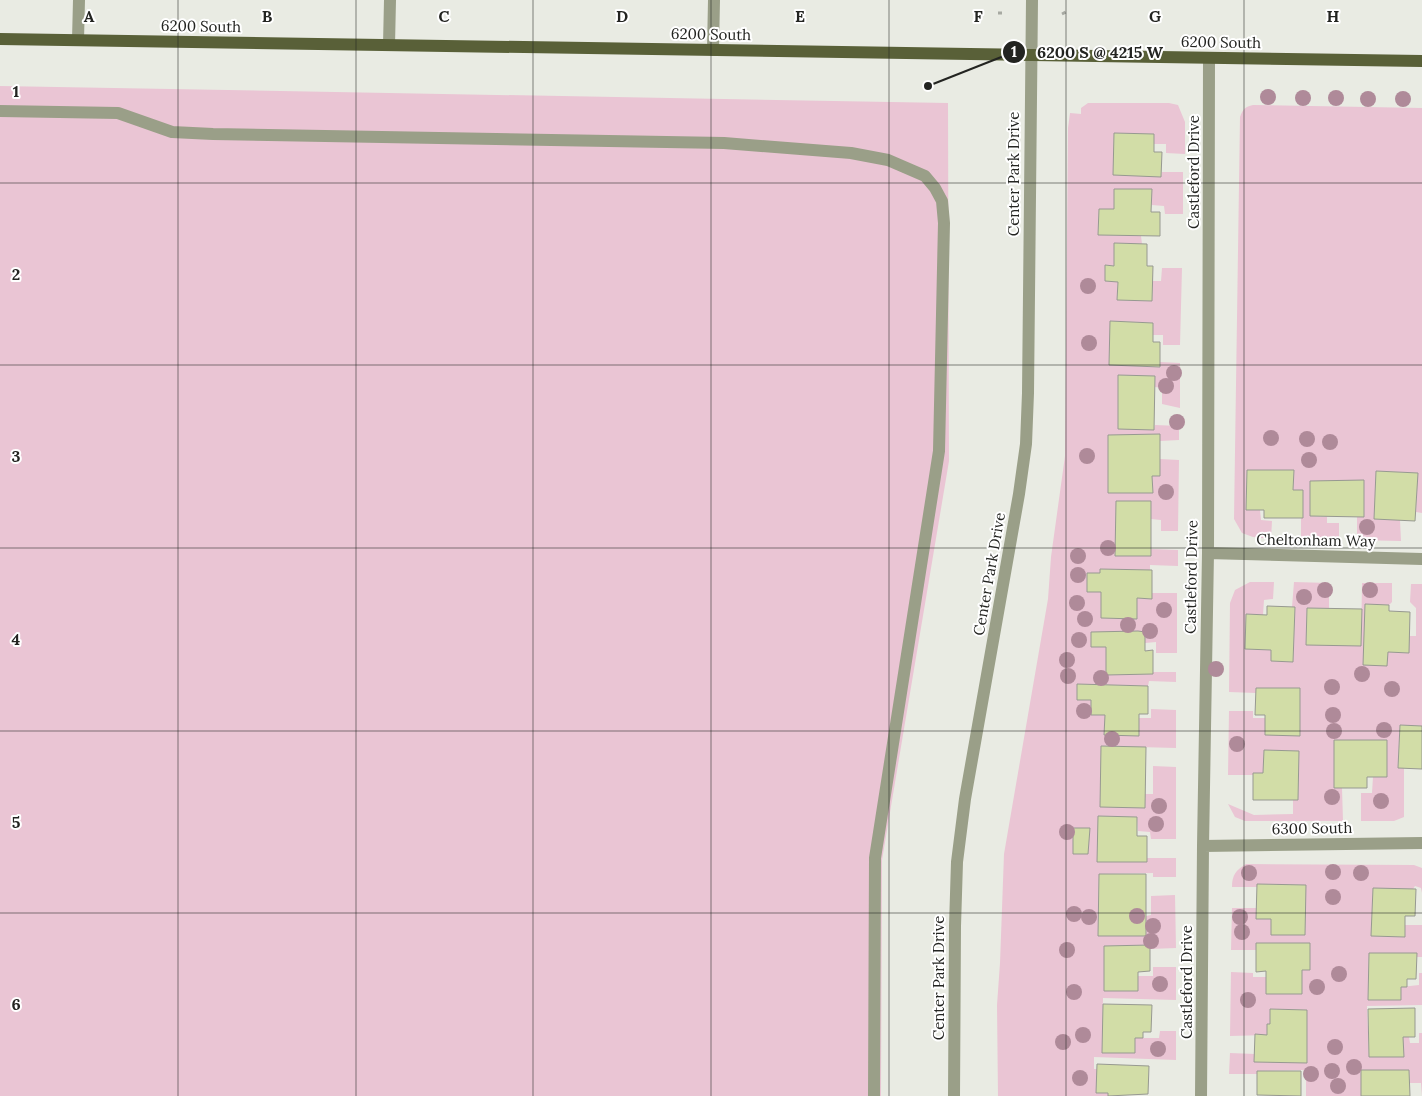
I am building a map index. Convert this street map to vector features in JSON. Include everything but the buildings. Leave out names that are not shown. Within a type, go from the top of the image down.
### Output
[{"type":"main road","name":"6200 South","points":[[0,39],[1422,61]]},
{"type":"street","points":[[78,40],[79,0]]},
{"type":"street","points":[[389,45],[390,0]]},
{"type":"street","points":[[713,50],[714,0]]},
{"type":"street","name":"Center Park Drive","points":[[954,1096],[954,926],[957,862],[965,799],[1020,494],[1026,444],[1032,0]]},
{"type":"street","name":"Castleford Drive","points":[[1201,1096],[1208,553],[1209,58]]},
{"type":"street","points":[[0,111],[118,113],[172,132],[205,134],[714,143],[801,148],[850,153],[888,160],[925,176],[935,188],[942,201],[944,223],[939,451],[875,858],[874,1096]]},
{"type":"street","name":"Cheltonham Way","points":[[1208,553],[1422,559]]},
{"type":"street","name":"6300 South","points":[[1203,846],[1422,844]]},
{"type":"path","points":[[998,12],[1005,13]]},
{"type":"shaded area","points":[[0,86],[948,103],[949,461],[882,860],[881,1096],[0,1096]]},
{"type":"shaded area","points":[[1088,103],[1169,103],[1178,105],[1185,122],[1185,154],[1166,153],[1166,144],[1154,144],[1154,134],[1114,133],[1113,175],[1161,176],[1162,172],[1183,172],[1183,214],[1165,214],[1164,206],[1152,205],[1151,189],[1114,189],[1114,209],[1099,209],[1098,235],[1141,236],[1142,244],[1114,243],[1114,266],[1105,265],[1105,281],[1118,282],[1117,300],[1152,301],[1153,281],[1161,281],[1162,268],[1182,268],[1180,345],[1163,345],[1163,335],[1153,335],[1153,323],[1111,321],[1109,365],[1159,367],[1160,362],[1180,363],[1180,408],[1162,404],[1162,388],[1155,387],[1155,376],[1118,375],[1118,428],[1154,429],[1155,425],[1179,426],[1179,440],[1160,441],[1159,434],[1108,436],[1108,493],[1153,493],[1152,476],[1160,476],[1160,459],[1179,460],[1178,531],[1161,531],[1161,520],[1151,519],[1151,501],[1116,501],[1116,556],[1151,549],[1178,550],[1178,566],[1150,565],[1150,570],[1101,569],[1100,573],[1088,573],[1087,592],[1101,592],[1101,618],[1136,619],[1137,598],[1151,599],[1152,593],[1177,593],[1177,653],[1156,653],[1156,642],[1145,643],[1145,632],[1091,632],[1106,647],[1106,675],[1176,672],[1176,682],[1149,681],[1148,686],[1077,684],[1077,700],[1091,700],[1091,715],[1105,715],[1105,735],[1138,736],[1139,718],[1151,718],[1151,709],[1176,710],[1176,748],[1101,746],[1145,808],[1145,794],[1153,794],[1153,766],[1176,767],[1176,839],[1151,839],[1150,832],[1138,831],[1137,817],[1098,816],[1147,862],[1147,858],[1176,858],[1176,877],[1153,877],[1153,873],[1099,874],[1098,935],[1145,936],[1146,916],[1151,915],[1151,896],[1175,895],[1176,948],[1150,949],[1149,945],[1104,946],[1105,991],[1138,991],[1138,976],[1153,976],[1153,967],[1176,967],[1176,1000],[1103,998],[1102,1052],[1135,1053],[1135,1038],[1159,1038],[1160,1031],[1176,1031],[1176,1060],[1094,1057],[1094,1069],[1097,1069],[1108,1096],[998,1096],[997,1005],[1004,854],[1048,599],[1051,557],[1065,456],[1068,128],[1070,113],[1081,114],[1081,108]]},
{"type":"shaded area","points":[[1253,105],[1422,108],[1422,513],[1416,512],[1417,473],[1376,471],[1374,519],[1400,520],[1401,541],[1357,540],[1357,517],[1364,516],[1364,481],[1310,481],[1310,516],[1327,517],[1327,523],[1339,523],[1339,540],[1301,539],[1301,518],[1293,490],[1294,470],[1247,470],[1246,510],[1260,510],[1261,520],[1272,521],[1271,539],[1253,537],[1242,533],[1234,519],[1240,117],[1245,109]]},
{"type":"shaded area","points":[[1250,582],[1274,582],[1273,599],[1264,600],[1263,615],[1246,614],[1245,649],[1271,650],[1271,661],[1293,662],[1295,607],[1292,607],[1294,582],[1329,583],[1329,608],[1307,608],[1306,644],[1361,646],[1362,583],[1392,583],[1392,602],[1389,605],[1365,604],[1387,666],[1388,652],[1409,653],[1409,636],[1416,636],[1416,608],[1410,602],[1411,584],[1422,584],[1422,726],[1400,725],[1398,768],[1404,768],[1404,817],[1394,821],[1361,821],[1361,793],[1372,793],[1373,777],[1387,777],[1387,741],[1334,740],[1334,788],[1342,788],[1343,821],[1245,821],[1235,817],[1228,804],[1254,815],[1293,814],[1293,800],[1298,800],[1299,751],[1264,750],[1263,773],[1228,775],[1229,711],[1253,711],[1253,718],[1265,718],[1265,735],[1300,735],[1300,688],[1256,688],[1256,693],[1229,692],[1230,603],[1235,590]]},
{"type":"shaded area","points":[[1246,864],[1414,865],[1422,868],[1422,893],[1421,888],[1415,886],[1413,889],[1373,888],[1371,936],[1405,937],[1405,925],[1422,925],[1422,957],[1417,957],[1416,953],[1369,953],[1368,999],[1401,987],[1419,985],[1419,973],[1422,973],[1422,1005],[1367,1006],[1369,1057],[1403,1057],[1403,1037],[1409,1037],[1410,1043],[1419,1043],[1419,1033],[1422,1033],[1422,1096],[1421,1083],[1410,1083],[1409,1070],[1361,1070],[1361,1096],[1306,1096],[1306,1070],[1257,1071],[1257,1074],[1229,1074],[1230,1053],[1255,1054],[1307,1062],[1307,1010],[1270,1009],[1270,1024],[1267,1024],[1267,1035],[1230,1036],[1231,972],[1253,973],[1253,977],[1266,977],[1266,994],[1301,994],[1302,970],[1310,970],[1310,943],[1256,943],[1256,950],[1231,950],[1232,908],[1257,908],[1256,919],[1271,919],[1271,934],[1305,935],[1305,885],[1257,884],[1257,887],[1232,887],[1235,873]]},
{"type":"place","name":"6200 S @ 4215 W","points":[[928,86]]}]
